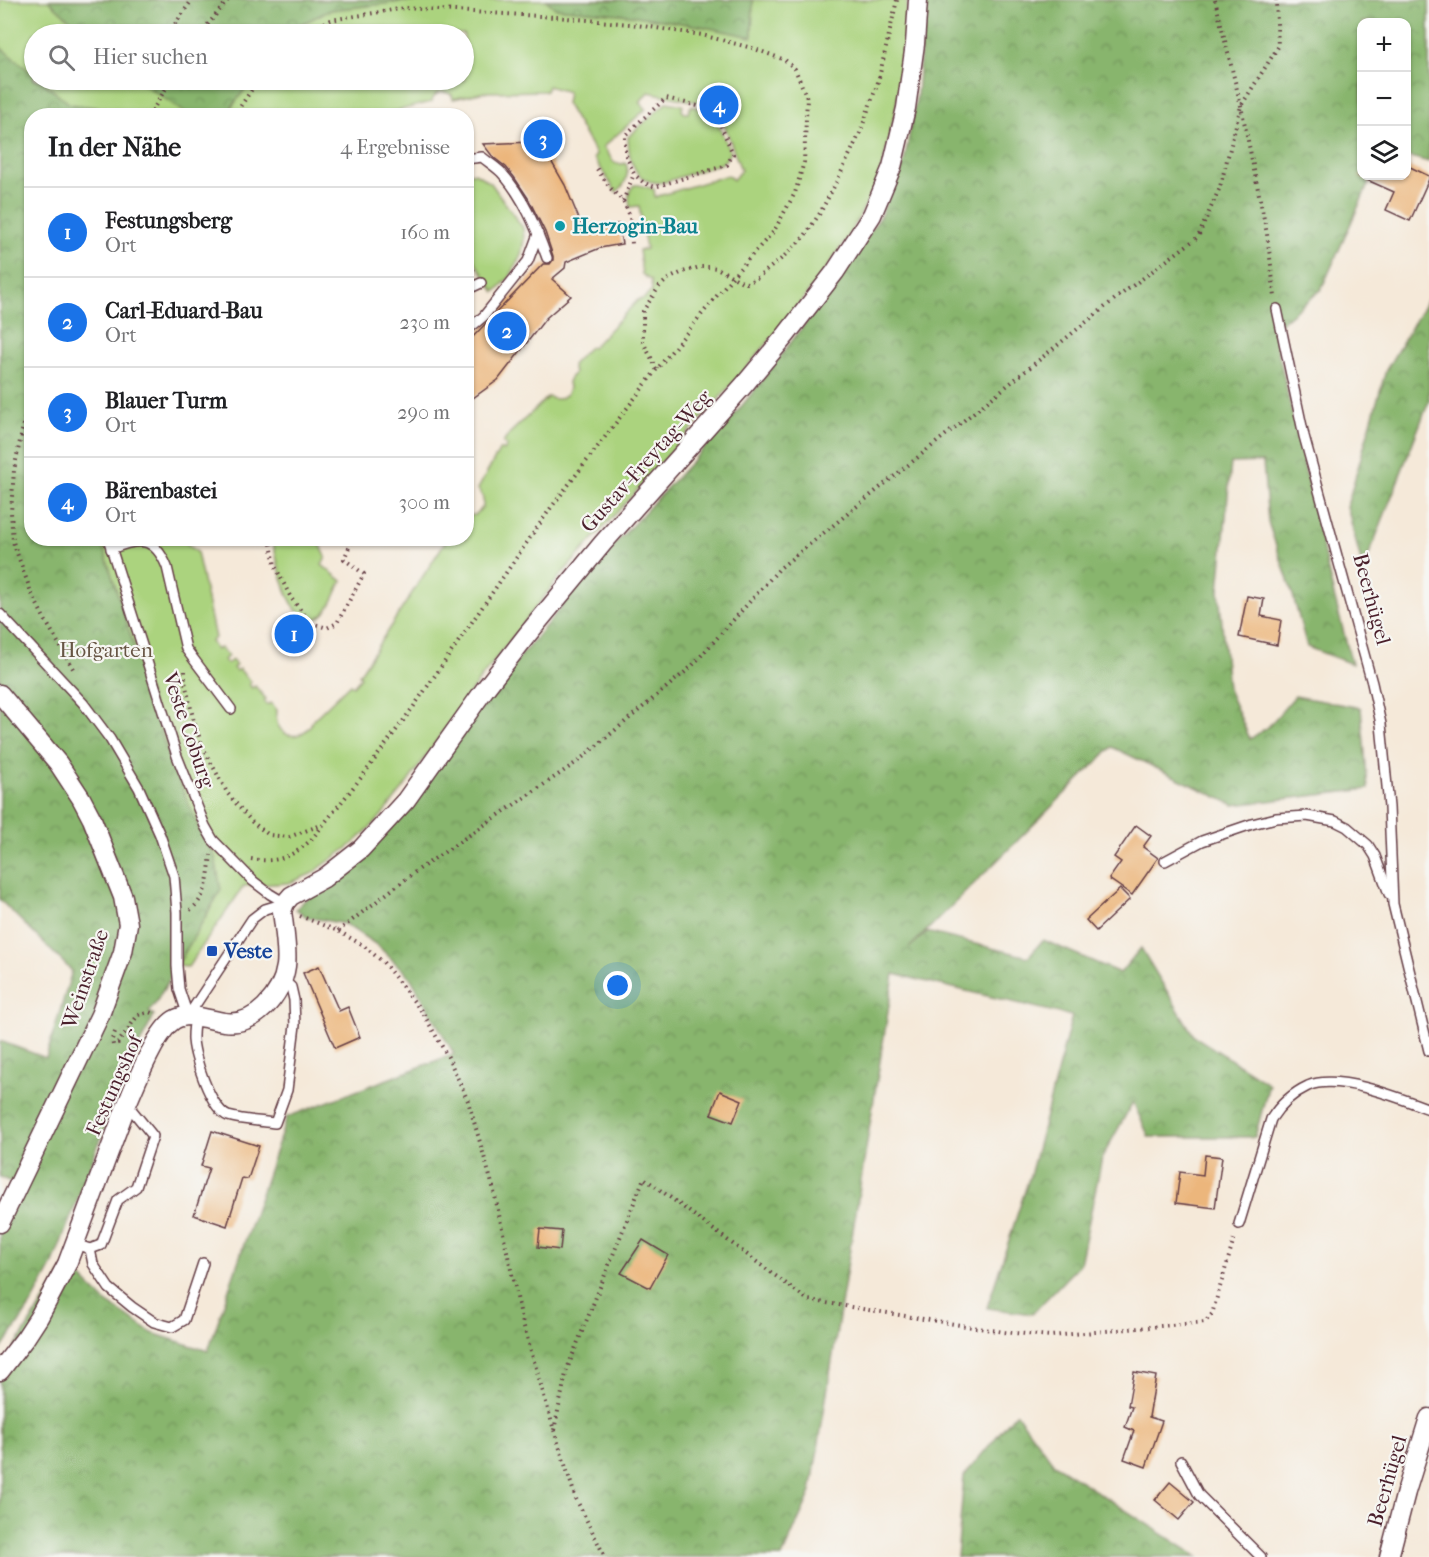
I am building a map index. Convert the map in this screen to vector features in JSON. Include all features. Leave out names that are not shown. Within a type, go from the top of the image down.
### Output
[{"type":"street","name":"Gustav-Freytag-Weg","points":[[291,897],[324,878],[361,849],[406,800],[526,635],[603,543],[744,386],[835,272],[872,215],[892,167],[906,108],[915,44],[918,0]]},
{"type":"street","name":"Weinstraße","points":[[0,694],[58,763],[81,798],[92,819],[123,897],[128,924],[123,952],[100,1015],[0,1223]]},
{"type":"street","points":[[191,1016],[227,1023],[248,1019],[265,1008],[283,980],[287,965],[282,911],[291,897]]},
{"type":"street","name":"Festungshof","points":[[0,1371],[39,1317],[67,1264],[82,1247],[127,1104],[159,1037],[176,1019],[191,1016]]},
{"type":"street","name":"Beerhügel","points":[[1389,1557],[1429,1418]]},
{"type":"lane","points":[[474,158],[482,157],[500,171],[524,203],[547,258]]},
{"type":"lane","points":[[474,324],[484,316],[528,261],[538,234]]},
{"type":"lane","points":[[474,287],[482,284]]},
{"type":"lane","name":"Beerhügel","points":[[1277,309],[1304,436],[1372,683],[1381,724],[1389,807],[1393,904]]},
{"type":"lane","name":"Veste Coburg","points":[[110,546],[177,756],[205,825],[213,840],[253,881],[270,894],[291,897]]},
{"type":"lane","points":[[111,549],[120,546]]},
{"type":"lane","points":[[153,546],[167,567],[186,649],[231,709]]},
{"type":"lane","points":[[0,614],[83,704],[110,739],[139,788],[160,835],[174,876],[179,989],[191,1016],[192,1037],[197,1058],[212,1100],[226,1115],[274,1123],[287,1090],[295,1025],[291,987],[283,980]]},
{"type":"lane","name":"Beerhügel","points":[[1165,861],[1202,841],[1276,818],[1307,816],[1335,821],[1347,827],[1368,845],[1376,856],[1393,904],[1429,1051]]},
{"type":"lane","points":[[191,1016],[252,919],[265,909],[291,897]]},
{"type":"lane","points":[[1239,1224],[1271,1119],[1277,1109],[1288,1099],[1309,1086],[1324,1082],[1344,1083],[1387,1093],[1429,1109]]},
{"type":"lane","points":[[127,1104],[153,1136],[136,1187],[118,1200],[101,1245],[82,1247],[109,1288],[154,1322],[172,1327],[184,1320],[203,1263]]},
{"type":"lane","points":[[1181,1461],[1199,1495],[1261,1557]]},
{"type":"path","points":[[175,24],[192,0]]},
{"type":"path","points":[[208,24],[228,0]]},
{"type":"path","points":[[657,369],[643,342],[643,311],[659,287],[668,279],[700,267],[717,268],[747,283],[781,259],[804,237],[820,213],[860,133],[878,82],[897,0]]},
{"type":"path","points":[[1215,0],[1241,106],[1267,234],[1277,309]]},
{"type":"path","points":[[338,930],[415,872],[577,762],[691,667],[780,568],[1106,307],[1198,237],[1220,187],[1241,106],[1278,47],[1276,0]]},
{"type":"path","points":[[231,857],[268,862],[284,858],[301,849],[311,840],[414,706],[550,509],[657,369],[733,276],[774,231],[795,193],[804,162],[807,98],[795,69],[785,60],[752,48],[702,35],[630,24],[405,8],[330,20],[321,24]]},
{"type":"path","points":[[154,108],[165,90]]},
{"type":"path","points":[[239,108],[251,90]]},
{"type":"path","points":[[622,201],[634,174],[625,153],[625,135],[666,98],[714,110],[733,154],[727,165],[655,186],[644,183],[634,174]]},
{"type":"path","points":[[597,169],[622,201],[630,216],[632,244]]},
{"type":"path","points":[[24,422],[14,470],[10,512],[13,542],[31,592],[75,673]]},
{"type":"path","points":[[271,546],[275,566],[291,598],[311,623],[327,628],[337,622],[364,574],[344,559],[350,546]]},
{"type":"path","points":[[186,649],[185,682],[194,722],[204,750],[228,794],[252,822],[269,835],[289,837],[322,825]]},
{"type":"path","points":[[177,912],[192,910],[202,900],[207,884],[213,840]]},
{"type":"path","points":[[291,897],[297,915],[338,930],[364,946],[383,962],[423,1013],[448,1057],[468,1101],[493,1187],[522,1320],[554,1431],[576,1498],[605,1557]]},
{"type":"path","points":[[116,1030],[112,1039],[113,1045],[118,1043],[138,1015],[149,1012],[154,1015]]},
{"type":"path","points":[[554,1431],[567,1369],[644,1178],[808,1300],[1004,1332],[1051,1336],[1205,1322],[1212,1314],[1239,1224]]},
{"type":"green space","name":"Hofgarten","points":[[0,0],[907,0],[905,41],[896,107],[883,164],[875,187],[848,237],[822,275],[733,383],[560,576],[477,683],[403,789],[377,821],[353,844],[311,874],[289,883],[244,886],[188,967],[177,966],[0,688]]},
{"type":"green space","points":[[48,0],[455,1],[401,2],[331,10],[301,24],[75,24]]},
{"type":"green space","points":[[546,0],[753,0],[752,37],[630,15],[555,8]]},
{"type":"green space","points":[[925,0],[1429,0],[1429,162],[1411,157],[1411,18],[1357,18],[1357,180],[1370,180],[1321,290],[1273,329],[1331,584],[1352,664],[1307,647],[1292,592],[1268,522],[1263,462],[1231,463],[1219,591],[1228,689],[1250,739],[1269,726],[1295,696],[1361,708],[1368,789],[1234,805],[1112,747],[909,948],[927,932],[1028,957],[1043,940],[1120,973],[1141,948],[1194,1036],[1269,1084],[1255,1137],[1149,1137],[1133,1102],[1102,1158],[1080,1264],[1032,1314],[987,1308],[1031,1172],[1072,1016],[894,974],[811,1492],[782,1557],[0,1557],[0,1371],[67,1264],[106,1302],[152,1333],[208,1351],[287,1117],[454,1054],[410,977],[377,945],[345,924],[307,917],[296,909],[369,853],[487,697],[600,560],[732,418],[765,377],[849,265],[880,217],[904,162],[917,95]]},
{"type":"green space","points":[[0,47],[24,67],[24,90],[52,90],[70,104],[100,108],[24,108],[24,546],[101,546],[104,550],[169,758],[199,828],[215,857],[221,890],[149,1012],[154,1015],[125,1075],[52,1266],[31,1305],[0,1351],[0,1235],[23,1188],[0,1177],[0,1041],[46,1058],[72,971],[0,900]]},
{"type":"green space","points":[[152,90],[244,90],[231,108],[179,108]]},
{"type":"green space","points":[[667,102],[683,105],[684,113],[688,113],[691,106],[706,110],[716,119],[730,152],[722,163],[665,182],[647,180],[641,176],[632,163],[628,137]]},
{"type":"green space","points":[[474,173],[491,183],[523,228],[524,240],[521,255],[510,277],[495,292],[474,260]]},
{"type":"green space","points":[[1429,297],[1429,401],[1363,570],[1347,506],[1386,370]]},
{"type":"green space","points":[[274,546],[321,546],[326,557],[322,565],[342,581],[325,612],[320,617],[311,619],[295,609],[280,572]]},
{"type":"green space","points":[[1016,1413],[1054,1464],[1198,1557],[957,1557],[964,1476]]},
{"type":"building","points":[[538,126],[556,134],[547,154],[565,185],[584,231],[618,224],[622,244],[600,248],[566,262],[565,268],[552,279],[571,296],[546,318],[498,380],[474,397],[474,336],[543,264],[550,264],[553,260],[545,232],[528,198],[506,167],[493,157],[483,144],[531,142]]},
{"type":"building","points":[[1411,167],[1429,176],[1410,221],[1386,210],[1394,192],[1367,180],[1411,180]]},
{"type":"building","points":[[1247,596],[1264,599],[1261,616],[1281,620],[1277,645],[1239,637]]},
{"type":"building","points":[[1136,825],[1151,836],[1143,847],[1158,858],[1132,895],[1109,879],[1121,862],[1114,857]]},
{"type":"building","points":[[1120,889],[1130,899],[1096,931],[1086,920]]},
{"type":"building","points":[[319,966],[339,1011],[348,1007],[360,1037],[335,1048],[303,973]]},
{"type":"building","points":[[720,1091],[742,1100],[733,1122],[711,1114]]},
{"type":"building","points":[[212,1131],[259,1146],[248,1179],[242,1178],[227,1226],[194,1215],[209,1168],[201,1166]]},
{"type":"building","points":[[1205,1155],[1222,1157],[1215,1208],[1176,1203],[1180,1172],[1203,1175]]},
{"type":"building","points":[[540,1229],[562,1231],[560,1250],[538,1247]]},
{"type":"building","points":[[643,1240],[668,1255],[650,1288],[621,1273]]},
{"type":"building","points":[[1134,1372],[1156,1376],[1149,1417],[1162,1421],[1146,1467],[1124,1459],[1134,1431],[1125,1427],[1132,1407],[1128,1406]]},
{"type":"building","points":[[1170,1482],[1194,1502],[1179,1520],[1155,1500]]},
{"type":"place","name":"Bärenbastei","points":[[719,105]]},
{"type":"place","name":"Blauer Turm","points":[[543,139]]},
{"type":"place","name":"Herzogin-Bau","points":[[560,226]]},
{"type":"place","name":"Carl-Eduard-Bau","points":[[507,331]]},
{"type":"place","name":"Festungsberg","points":[[294,634]]},
{"type":"place","name":"Veste","points":[[212,951]]}]
